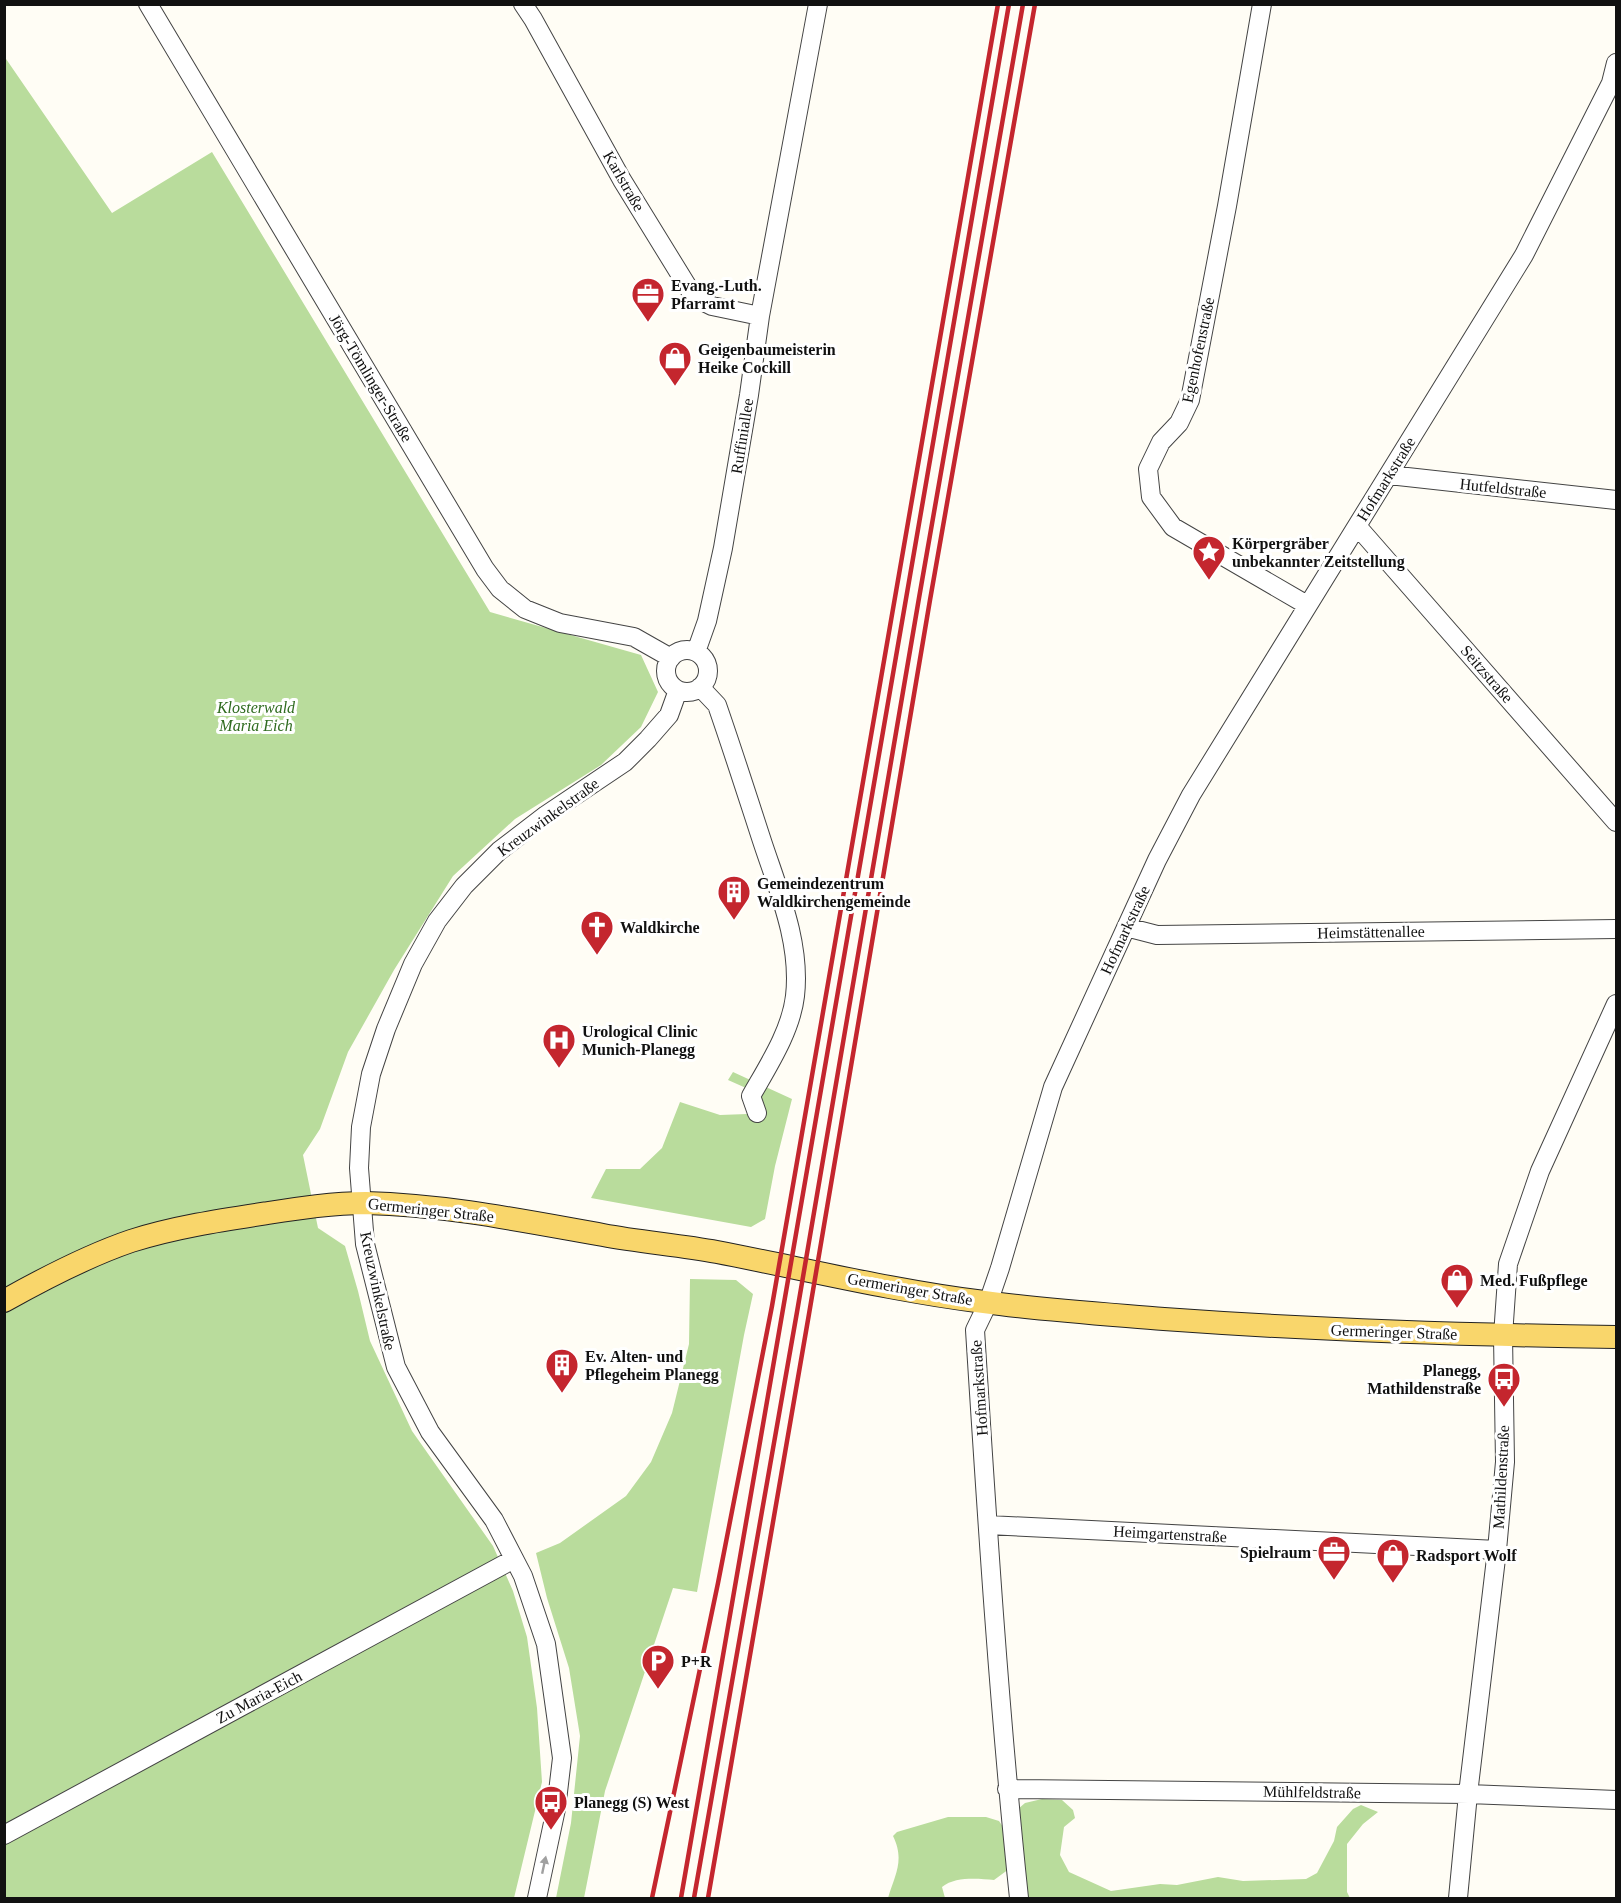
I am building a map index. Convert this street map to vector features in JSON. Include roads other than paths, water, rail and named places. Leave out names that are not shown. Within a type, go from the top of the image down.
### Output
[{"type":"main road","name":"Germeringer Straße","points":[[4,1301],[43,1279],[133,1240],[210,1222],[316,1206],[362,1203],[406,1205],[540,1222],[988,1303],[1241,1325],[1375,1332],[1617,1337]]},
{"type":"street","name":"Jörg-Tömlinger-Straße","points":[[148,4],[479,559],[500,589],[525,609],[560,622],[634,637],[671,658]]},
{"type":"street","name":"Karlstraße","points":[[523,4],[622,180],[693,297],[711,306],[760,316]]},
{"type":"street","name":"Ruffiniallee","points":[[696,652],[707,621],[723,548],[760,316],[818,4]]},
{"type":"street","name":"Egenhofenstraße","points":[[1262,4],[1227,207],[1190,400],[1179,423],[1161,442],[1148,469],[1151,497],[1173,526],[1307,605]]},
{"type":"street","name":"Hofmarkstraße","points":[[1019,1899],[1007,1789],[975,1330],[988,1303],[1000,1268],[1053,1087],[1157,860],[1191,795],[1524,255],[1611,83],[1617,63]]},
{"type":"street","name":"Hutfeldstraße","points":[[1389,475],[1617,500]]},
{"type":"street","name":"Seitzstraße","points":[[1357,526],[1617,822]]},
{"type":"street","points":[[682,651],[696,652],[706,664],[708,672],[705,681],[693,691],[678,690],[669,682],[668,663],[671,658],[682,651]]},
{"type":"street","points":[[700,687],[717,705],[778,891],[792,938],[796,965],[795,997],[782,1041],[751,1096],[757,1113]]},
{"type":"street","name":"Kreuzwinkelstraße","points":[[537,1899],[556,1809],[562,1758],[546,1644],[523,1576],[494,1520],[430,1432],[396,1367],[365,1244],[359,1168],[361,1127],[371,1074],[386,1029],[413,964],[437,921],[464,886],[499,851],[546,815],[625,762],[648,740],[669,715],[678,690]]},
{"type":"street","name":"Heimstättenallee","points":[[1126,927],[1157,935],[1617,929]]},
{"type":"street","name":"Mathildenstraße","points":[[1458,1899],[1505,1462],[1503,1336],[1509,1264],[1540,1171],[1617,1004]]},
{"type":"street","name":"Heimgartenstraße","points":[[988,1525],[1497,1550]]},
{"type":"street","name":"Zu Maria-Eich","points":[[4,1835],[514,1559]]},
{"type":"street","name":"Mühlfeldstraße","points":[[1007,1789],[1468,1794],[1617,1800]]},
{"type":"railway","points":[[652,1898],[718,1583],[772,1306],[998,4]]},
{"type":"railway","points":[[681,1898],[1009,4]]},
{"type":"railway","points":[[694,1898],[1023,4]]},
{"type":"railway","points":[[708,1898],[930,600],[1035,4]]},
{"type":"place","name":"Evang.-Luth. Pfarramt","points":[[648,323]]},
{"type":"place","name":"Geigenbaumeisterin Heike Cockill","points":[[675,387]]},
{"type":"place","name":"Körpergräber unbekannter Zeitstellung","points":[[1209,581]]},
{"type":"place","name":"Gemeindezentrum Waldkirchengemeinde","points":[[734,921]]},
{"type":"place","name":"Waldkirche","points":[[597,956]]},
{"type":"place","name":"Urological Clinic Munich-Planegg","points":[[559,1069]]},
{"type":"place","name":"Med. Fußpflege","points":[[1457,1309]]},
{"type":"place","name":"Ev. Alten- und Pflegeheim Planegg","points":[[562,1394]]},
{"type":"place","name":"Planegg, Mathildenstraße","points":[[1504,1408]]},
{"type":"place","name":"Spielraum","points":[[1334,1581]]},
{"type":"place","name":"Radsport Wolf","points":[[1393,1584]]},
{"type":"place","name":"P+R","points":[[658,1690]]},
{"type":"place","name":"Planegg (S) West","points":[[551,1831]]},
{"type":"park label","name":"Klosterwald Maria Eich","points":[[256,716]]}]
